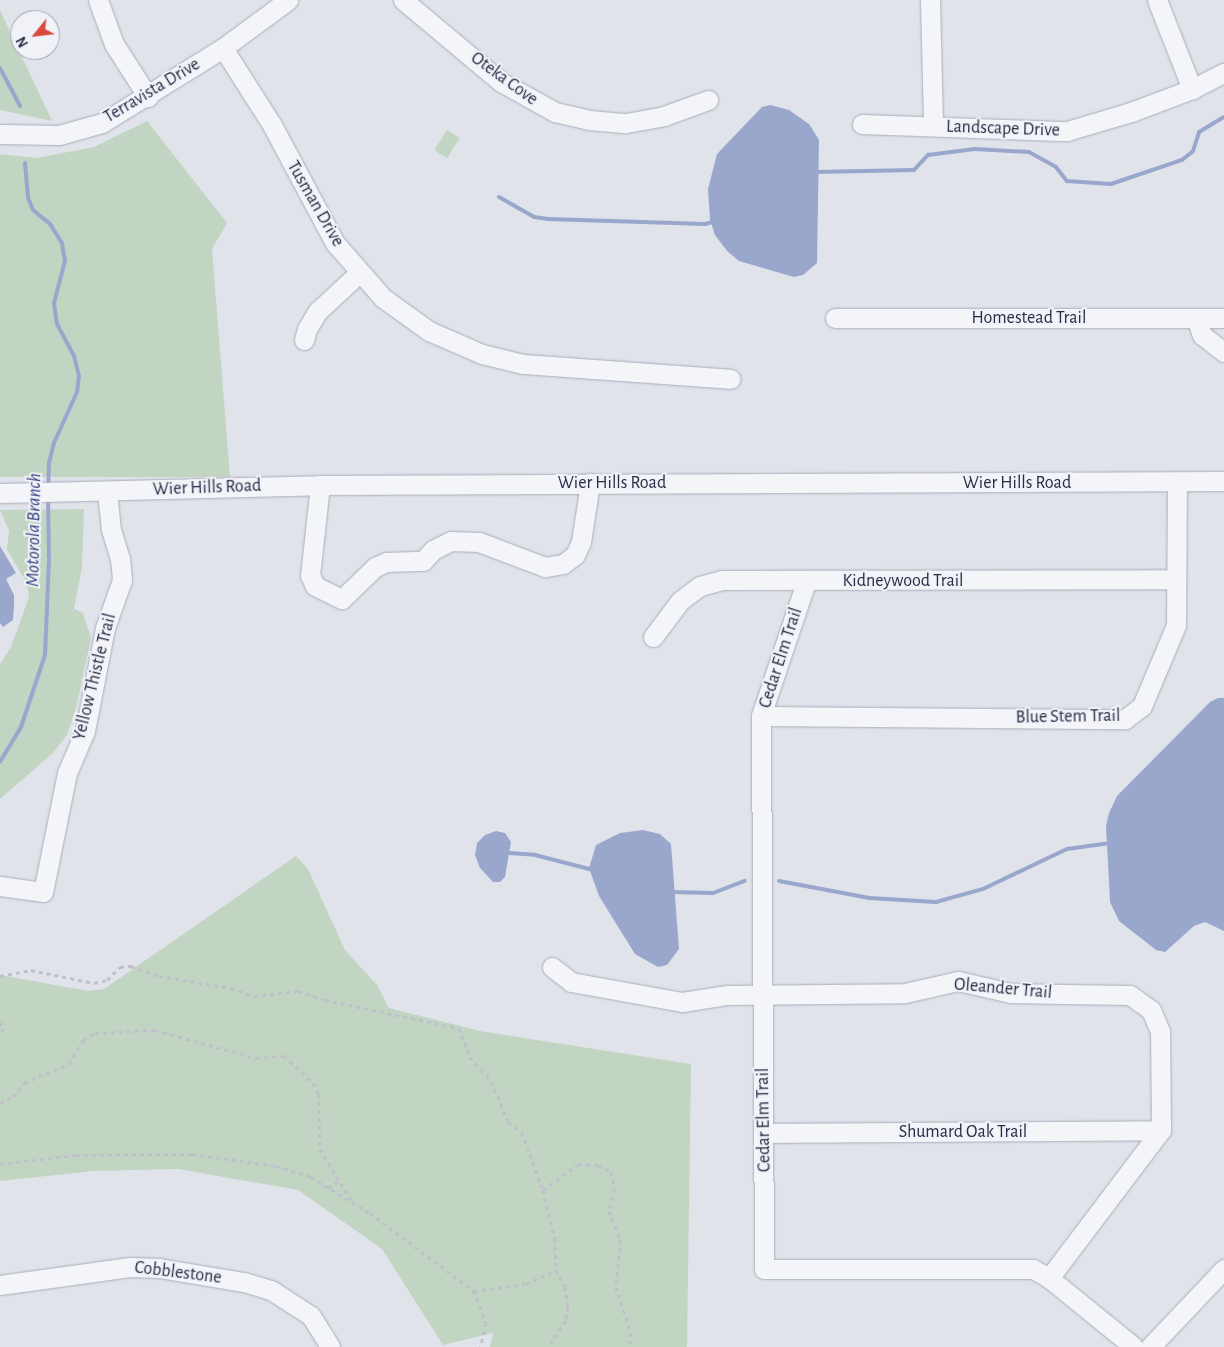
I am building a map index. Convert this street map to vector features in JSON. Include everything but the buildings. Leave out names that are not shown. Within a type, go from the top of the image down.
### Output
[{"type":"street","points":[[98,0],[114,44],[148,97]]},
{"type":"street","name":"Terravista Drive","points":[[0,134],[60,136],[102,122],[148,97],[223,48],[288,0]]},
{"type":"street","name":"Oteka Cove","points":[[403,0],[502,82],[555,112],[589,120],[626,123],[664,116],[708,100]]},
{"type":"street","points":[[930,0],[933,126]]},
{"type":"street","points":[[1157,0],[1192,89]]},
{"type":"street","name":"Tusman Drive","points":[[223,48],[272,125],[325,229],[359,273],[383,298],[429,331],[482,354],[533,365],[730,379]]},
{"type":"street","name":"Landscape Drive","points":[[862,124],[1067,131],[1192,89],[1224,73]]},
{"type":"street","points":[[304,340],[307,328],[318,311],[359,273]]},
{"type":"street","name":"Homestead Trail","points":[[835,318],[1224,318]]},
{"type":"street","points":[[1196,318],[1202,335],[1224,352]]},
{"type":"street","name":"Wier Hills Road","points":[[0,493],[320,485],[1224,482]]},
{"type":"street","points":[[320,485],[310,575],[315,586],[342,599],[375,567],[386,562],[423,561],[433,550],[451,541],[479,542],[545,567],[563,564],[574,555],[581,542],[590,483]]},
{"type":"street","name":"Blue Stem Trail","points":[[761,716],[1125,719],[1142,706],[1176,625],[1177,483]]},
{"type":"street","name":"Yellow Thistle Trail","points":[[0,886],[43,892],[67,773],[85,731],[105,628],[122,580],[120,559],[111,530],[107,491]]},
{"type":"street","name":"Kidneywood Trail","points":[[653,637],[680,601],[700,586],[722,580],[806,582],[1176,580]]},
{"type":"street","name":"Cedar Elm Trail","points":[[806,582],[761,716],[761,994],[765,1133],[764,1269],[1033,1269],[1049,1278],[1134,1347]]},
{"type":"street","name":"Oleander Trail","points":[[552,967],[572,982],[682,1002],[727,994],[905,993],[958,981],[1011,993],[1130,995],[1150,1010],[1160,1031],[1161,1130]]},
{"type":"street","points":[[1049,1278],[1161,1130]]},
{"type":"street","name":"Shumard Oak Trail","points":[[765,1133],[1161,1130]]},
{"type":"street","name":"Cobblestone","points":[[0,1285],[130,1267],[159,1268],[244,1282],[271,1290],[305,1311],[330,1347]]},
{"type":"street","points":[[1150,1347],[1224,1270]]},
{"type":"path","points":[[0,976],[31,970],[94,983],[107,980],[126,966],[158,976],[231,988],[254,996],[298,991],[333,1002],[454,1025],[466,1039],[473,1062],[487,1075],[508,1122],[522,1132],[543,1190],[555,1239],[556,1270],[565,1287],[568,1307],[566,1321],[550,1347]]},
{"type":"path","points":[[0,1022],[4,1029],[0,1032]]},
{"type":"path","points":[[0,1102],[13,1097],[24,1083],[69,1064],[83,1040],[95,1033],[155,1030],[256,1058],[284,1056],[313,1083],[319,1094],[320,1149],[353,1203]]},
{"type":"path","points":[[0,1164],[76,1156],[192,1154],[276,1166],[311,1177],[353,1203],[474,1291],[486,1323],[481,1347]]},
{"type":"path","points":[[543,1190],[578,1164],[598,1165],[611,1172],[615,1189],[609,1211],[621,1240],[616,1287],[631,1333],[630,1347]]},
{"type":"path","points":[[328,1188],[338,1181]]},
{"type":"path","points":[[474,1291],[526,1284],[556,1270]]},
{"type":"green space","points":[[0,10],[10,31],[10,60],[23,60],[52,121],[0,110]]},
{"type":"green space","points":[[147,121],[227,223],[212,249],[230,477],[0,477],[0,154],[37,158],[94,147]]},
{"type":"green space","points":[[447,130],[460,138],[447,158],[434,150]]},
{"type":"green space","points":[[84,509],[82,567],[74,609],[83,613],[91,638],[76,708],[67,735],[53,753],[0,799],[0,664],[11,647],[29,597],[27,583],[7,550],[9,531],[0,510]]},
{"type":"green space","points":[[296,856],[308,869],[345,950],[377,985],[389,1008],[480,1031],[691,1064],[687,1347],[490,1347],[493,1333],[443,1345],[382,1249],[298,1190],[178,1169],[93,1171],[0,1181],[0,975],[88,991],[104,989]]},
{"type":"water","points":[[770,105],[789,110],[809,124],[819,140],[817,263],[803,275],[794,277],[739,261],[727,251],[715,235],[710,220],[708,189],[717,154],[762,107]]},
{"type":"water","points":[[0,546],[16,573],[6,579],[14,595],[14,606],[13,620],[3,627],[0,623]]},
{"type":"water","points":[[1218,698],[1224,698],[1224,931],[1205,922],[1194,926],[1165,952],[1156,950],[1119,921],[1110,902],[1106,826],[1109,813],[1117,796],[1210,702]]},
{"type":"water","points":[[643,830],[660,834],[671,844],[679,949],[667,965],[658,967],[635,954],[599,896],[589,868],[596,845],[620,833]]},
{"type":"water","points":[[496,831],[505,833],[511,842],[505,877],[500,882],[493,882],[480,868],[475,855],[477,843],[485,835]]},
{"type":"waterway","name":"Motorola Branch","points":[[0,68],[20,106]]},
{"type":"waterway","points":[[814,172],[914,170],[928,155],[975,149],[1029,152],[1056,167],[1067,181],[1111,184],[1182,160],[1193,151],[1199,132],[1224,117]]},
{"type":"waterway","name":"Motorola Branch","points":[[25,163],[28,198],[33,210],[50,224],[62,243],[65,261],[54,303],[57,324],[74,356],[79,376],[77,392],[54,443],[49,463],[48,487]]},
{"type":"waterway","points":[[499,197],[534,217],[548,219],[705,224],[716,221]]},
{"type":"waterway","name":"Motorola Branch","points":[[0,762],[21,727],[45,655],[49,560],[48,497]]},
{"type":"waterway","points":[[779,881],[869,898],[936,902],[983,889],[1067,849],[1111,843]]},
{"type":"waterway","points":[[509,853],[535,855],[593,870]]},
{"type":"waterway","points":[[671,892],[713,893],[745,881]]}]
